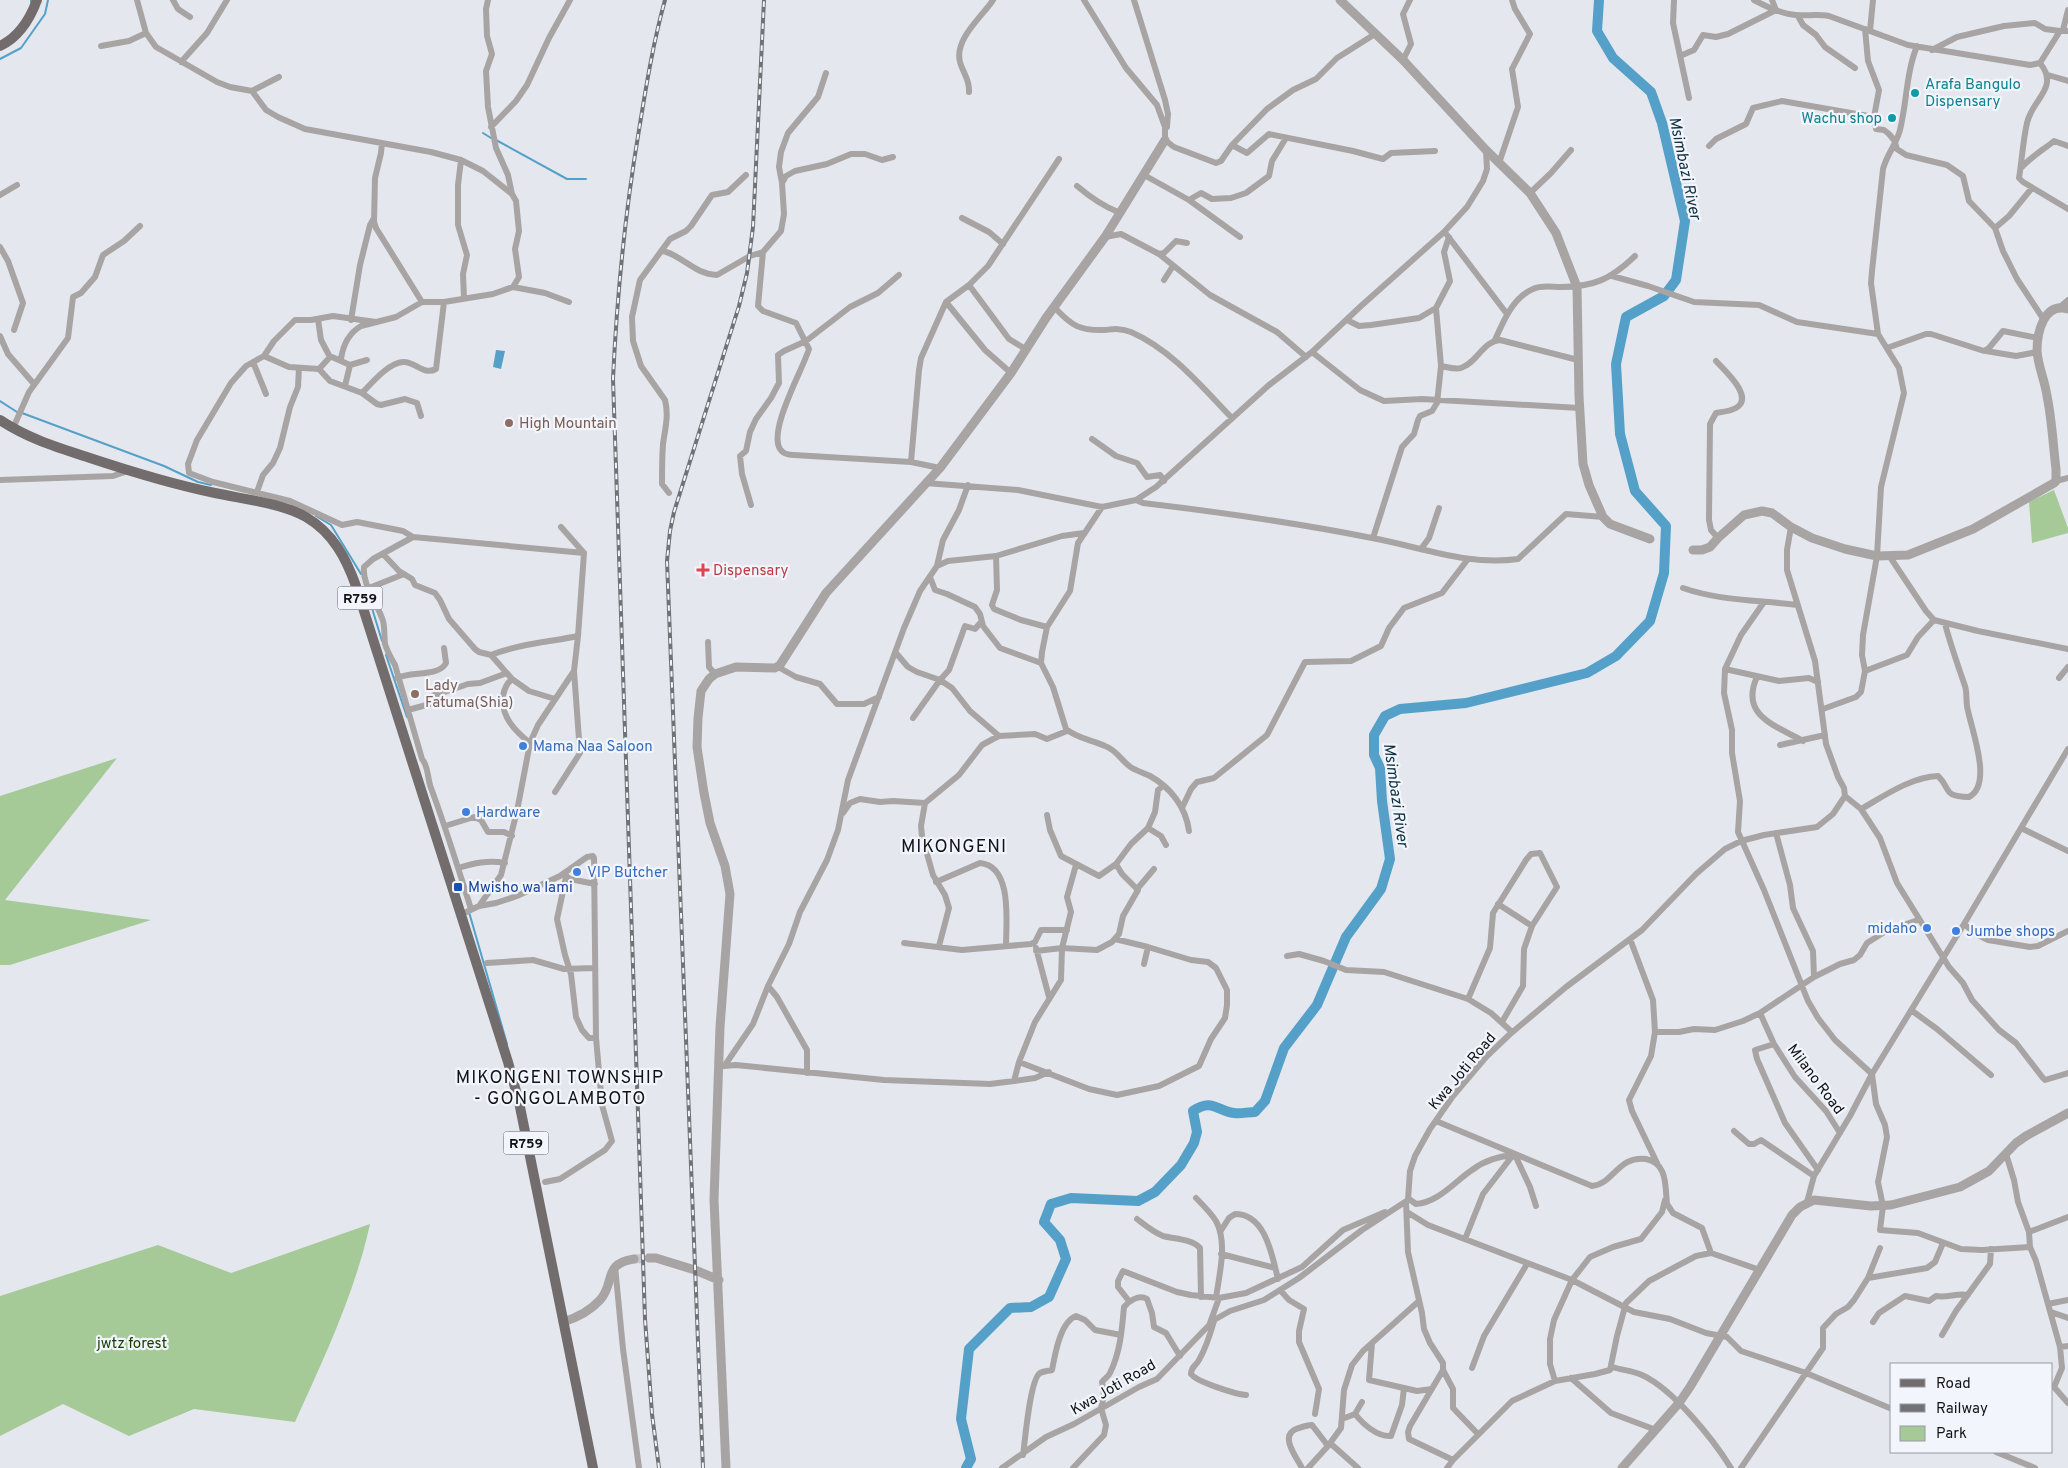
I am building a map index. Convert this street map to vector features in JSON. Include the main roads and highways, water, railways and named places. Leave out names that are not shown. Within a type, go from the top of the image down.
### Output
[{"type":"main road","points":[[0,46],[16,36],[25,25],[37,0]]},
{"type":"main road","name":"R759","points":[[0,420],[14,426],[20,432],[54,446],[130,471],[292,511],[319,520],[338,545],[350,568],[467,912],[516,1092],[593,1468]]},
{"type":"water","points":[[496,350],[505,351],[501,369],[493,367]]},
{"type":"waterway","points":[[0,59],[21,48],[45,14],[48,0]]},
{"type":"waterway","name":"Msimbazi River","points":[[966,1468],[971,1459],[961,1419],[969,1349],[1010,1308],[1031,1307],[1049,1297],[1066,1259],[1060,1240],[1044,1222],[1051,1204],[1071,1198],[1138,1201],[1155,1192],[1181,1165],[1194,1143],[1197,1132],[1193,1111],[1210,1105],[1234,1113],[1255,1112],[1265,1101],[1284,1048],[1317,1005],[1346,937],[1381,889],[1390,859],[1382,801],[1380,768],[1374,755],[1374,735],[1385,716],[1400,709],[1466,703],[1587,673],[1616,656],[1650,621],[1664,573],[1666,526],[1635,491],[1620,434],[1616,364],[1626,317],[1664,296],[1676,280],[1685,221],[1662,123],[1651,92],[1613,58],[1597,31],[1599,0]]},
{"type":"waterway","points":[[483,133],[491,138]]},
{"type":"waterway","points":[[496,140],[567,179],[586,179]]},
{"type":"waterway","points":[[0,401],[17,412]]},
{"type":"waterway","points":[[22,413],[164,466],[198,482],[211,485]]},
{"type":"waterway","points":[[316,516],[331,525],[361,574]]},
{"type":"waterway","points":[[368,595],[382,641]]},
{"type":"waterway","points":[[386,655],[407,717]]},
{"type":"waterway","points":[[469,912],[507,1044]]},
{"type":"tunnel","points":[[634,1259],[649,1258]]},
{"type":"railway","points":[[659,1468],[652,1414],[645,1319],[613,379],[619,285],[630,192],[650,65],[665,0]]},
{"type":"railway","points":[[703,1468],[667,561],[674,512],[739,306],[747,273],[753,227],[764,0]]},
{"type":"place","name":"Arafa Bangulo Dispensary","points":[[1915,93]]},
{"type":"place","name":"Wachu shop","points":[[1892,118]]},
{"type":"place","name":"High Mountain","points":[[509,423]]},
{"type":"place","name":"Dispensary","points":[[703,570]]},
{"type":"place","name":"Lady Fatuma(Shia)","points":[[415,694]]},
{"type":"place","name":"Mama Naa Saloon","points":[[523,746]]},
{"type":"place","name":"Hardware","points":[[466,812]]},
{"type":"place","name":"VIP Butcher","points":[[577,872]]},
{"type":"place","name":"Mwisho wa lami","points":[[458,887]]},
{"type":"place","name":"midaho","points":[[1927,928]]},
{"type":"place","name":"Jumbe shops","points":[[1956,931]]},
{"type":"district","name":"MIKONGENI","points":[[954,846]]},
{"type":"district","name":"MIKONGENI TOWNSHIP - GONGOLAMBOTO","points":[[560,1087]]},
{"type":"park label","name":"jwtz forest","points":[[132,1343]]}]
